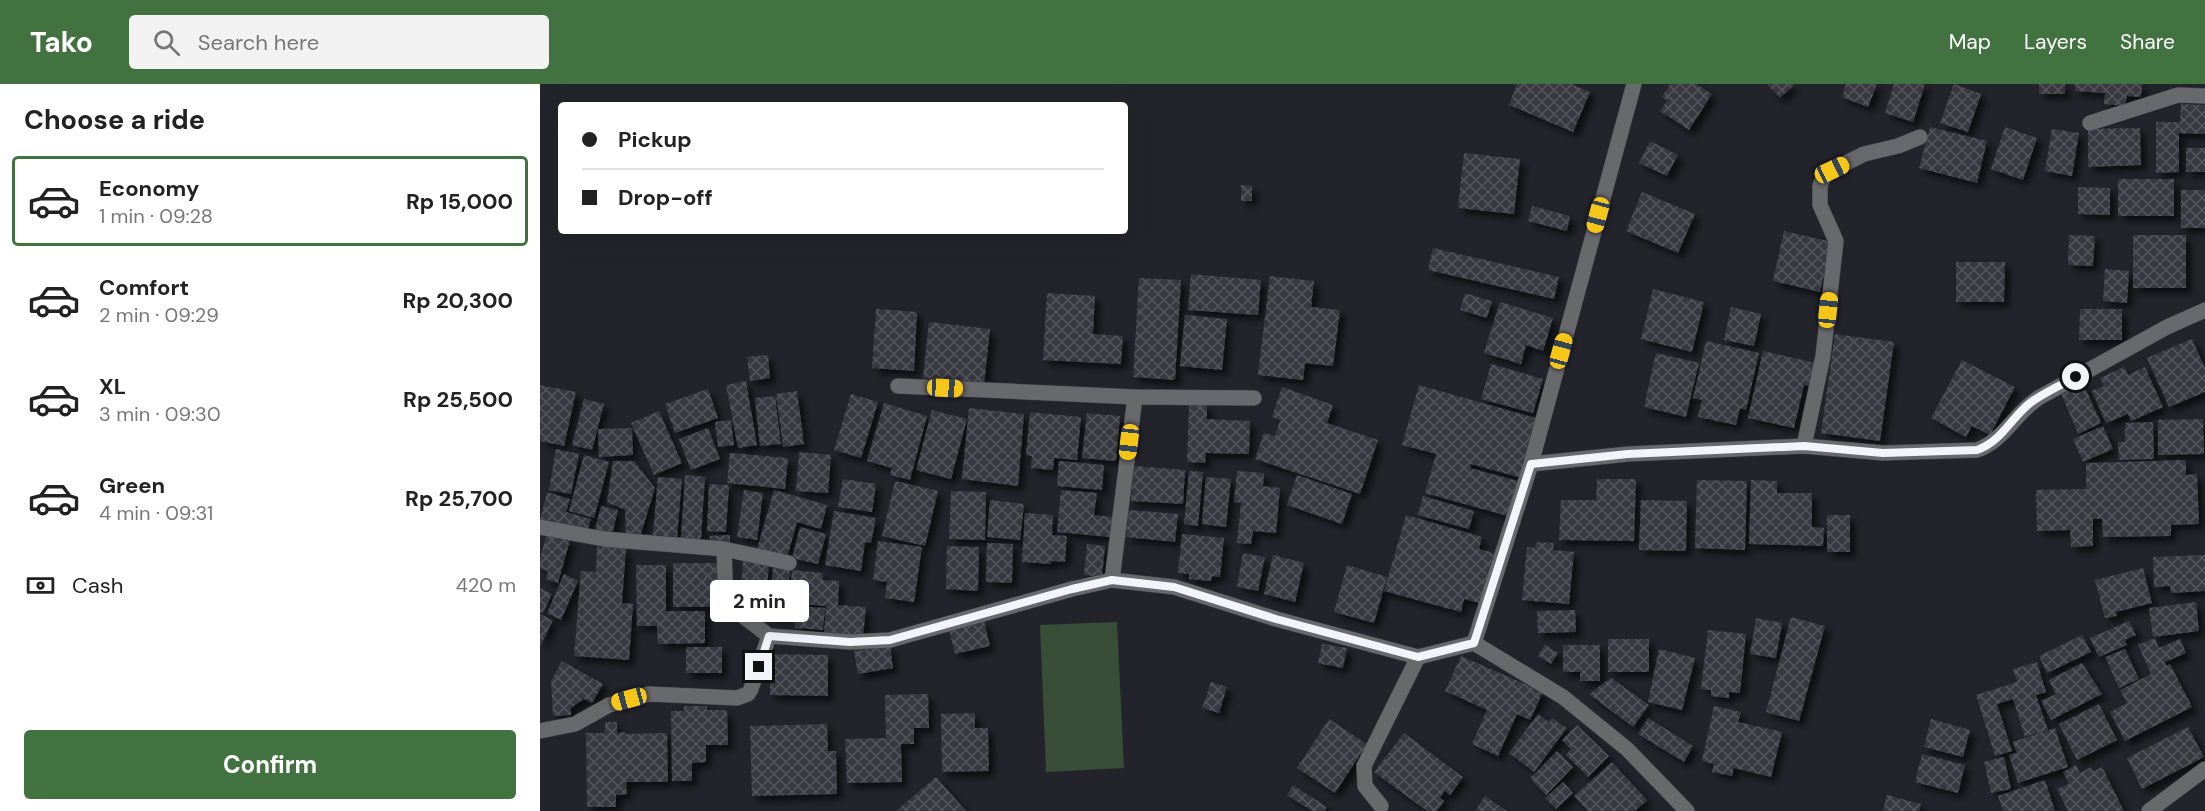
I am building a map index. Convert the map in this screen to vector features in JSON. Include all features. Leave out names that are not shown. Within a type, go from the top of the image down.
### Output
[{"type":"street","points":[[1474,643],[1531,464],[1634,84]]},
{"type":"street","points":[[2090,123],[2178,94],[2205,96]]},
{"type":"street","points":[[1804,446],[1824,356],[1836,241],[1820,204],[1820,186],[1823,178],[1832,170],[1864,154],[1898,146],[1920,137]]},
{"type":"street","points":[[1531,464],[1628,454],[1804,446],[1883,453],[1977,450],[1987,446],[2002,434],[2029,403],[2167,327],[2205,310]]},
{"type":"street","points":[[898,386],[1135,397],[1254,398]]},
{"type":"street","points":[[1112,580],[1135,397]]},
{"type":"street","points":[[540,527],[604,539],[724,549],[789,563]]},
{"type":"street","points":[[724,549],[726,603],[769,636],[850,642],[890,640],[1112,580],[1174,587],[1276,619],[1418,657],[1474,643],[1563,697],[1627,750],[1687,811]]},
{"type":"street","points":[[540,731],[575,724],[609,705],[649,694],[737,698],[751,689],[769,636]]},
{"type":"street","points":[[1381,806],[1365,786],[1364,766],[1418,657]]},
{"type":"street","points":[[2149,811],[2205,769]]},
{"type":"green space","points":[[1117,622],[1124,768],[1046,772],[1040,625]]},
{"type":"building","points":[[1517,84],[1571,84],[1590,92],[1573,132],[1509,105]]},
{"type":"building","points":[[1670,84],[1696,84],[1712,94],[1689,130],[1660,111],[1667,101],[1662,97]]},
{"type":"building","points":[[1767,84],[1795,84],[1780,98]]},
{"type":"building","points":[[1846,84],[1877,84],[1868,107],[1842,97]]},
{"type":"building","points":[[1894,84],[1925,84],[1913,122],[1885,113]]},
{"type":"building","points":[[1954,84],[1981,94],[1968,132],[1940,123]]},
{"type":"building","points":[[2039,84],[2065,84],[2065,94],[2039,94]]},
{"type":"building","points":[[2075,84],[2142,84],[2141,97],[2127,96],[2125,106],[2104,104],[2105,93],[2075,91]]},
{"type":"building","points":[[2181,104],[2205,105],[2205,134],[2179,133]]},
{"type":"building","points":[[2156,122],[2179,122],[2179,172],[2156,173]]},
{"type":"building","points":[[1930,127],[1987,141],[1977,183],[1919,168]]},
{"type":"building","points":[[2005,127],[2037,138],[2023,180],[1991,169]]},
{"type":"building","points":[[2140,128],[2141,165],[2088,167],[2088,129]]},
{"type":"building","points":[[2052,129],[2079,133],[2072,176],[2045,171]]},
{"type":"building","points":[[1650,141],[1678,155],[1667,176],[1639,163]]},
{"type":"building","points":[[2186,148],[2205,148],[2205,172],[2186,172]]},
{"type":"building","points":[[1464,153],[1520,159],[1514,214],[1458,208]]},
{"type":"building","points":[[2118,179],[2174,179],[2174,216],[2118,216]]},
{"type":"building","points":[[1241,185],[1252,186],[1252,201],[1241,201]]},
{"type":"building","points":[[2078,187],[2110,188],[2110,215],[2078,214]]},
{"type":"building","points":[[2181,190],[2205,190],[2205,228],[2181,228]]},
{"type":"building","points":[[1642,192],[1695,214],[1678,253],[1626,231]]},
{"type":"building","points":[[1532,206],[1570,216],[1567,231],[1528,221]]},
{"type":"building","points":[[1784,231],[1832,242],[1820,292],[1773,281]]},
{"type":"building","points":[[2069,235],[2095,236],[2093,266],[2068,265]]},
{"type":"building","points":[[2133,235],[2186,235],[2186,288],[2133,288]]},
{"type":"building","points":[[1433,248],[1559,277],[1554,299],[1428,270]]},
{"type":"building","points":[[1956,262],[2005,262],[2004,302],[1956,302]]},
{"type":"building","points":[[2105,269],[2129,271],[2127,303],[2103,301]]},
{"type":"building","points":[[1191,274],[1261,280],[1258,315],[1188,310]]},
{"type":"building","points":[[1270,276],[1314,281],[1311,307],[1340,310],[1333,366],[1305,363],[1303,380],[1258,375]]},
{"type":"building","points":[[1139,278],[1181,280],[1175,380],[1133,377]]},
{"type":"building","points":[[1653,289],[1704,302],[1692,352],[1641,339]]},
{"type":"building","points":[[1047,293],[1095,296],[1093,334],[1123,336],[1121,364],[1043,360]]},
{"type":"building","points":[[1465,293],[1492,301],[1487,318],[1460,310]]},
{"type":"building","points":[[1500,302],[1553,318],[1543,351],[1526,345],[1521,364],[1484,353]]},
{"type":"building","points":[[1731,307],[1761,314],[1754,346],[1724,340]]},
{"type":"building","points":[[876,309],[917,312],[914,371],[872,368]]},
{"type":"building","points":[[2080,309],[2122,309],[2122,340],[2079,340]]},
{"type":"building","points":[[1185,315],[1227,319],[1222,370],[1180,366]]},
{"type":"building","points":[[929,322],[990,329],[984,385],[923,378]]},
{"type":"building","points":[[1835,334],[1894,342],[1880,441],[1821,433]]},
{"type":"building","points":[[2192,339],[2205,368],[2205,392],[2169,407],[2147,358]]},
{"type":"building","points":[[1706,341],[1759,353],[1746,410],[1740,408],[1736,425],[1698,417],[1702,400],[1693,398]]},
{"type":"building","points":[[1763,351],[1816,363],[1810,386],[1804,385],[1794,428],[1748,418]]},
{"type":"building","points":[[1656,353],[1699,363],[1686,417],[1644,407]]},
{"type":"building","points":[[768,355],[770,378],[750,381],[747,357]]},
{"type":"building","points":[[1962,360],[2015,387],[1990,435],[1972,426],[1966,437],[1931,418]]},
{"type":"building","points":[[1491,364],[1543,379],[1533,413],[1481,399]]},
{"type":"building","points":[[2124,367],[2128,375],[2145,367],[2163,407],[2131,421],[2128,414],[2106,423],[2092,391],[2104,386],[2100,378]]},
{"type":"building","points":[[746,381],[757,445],[738,448],[726,385]]},
{"type":"building","points":[[2082,381],[2101,423],[2078,434],[2060,391]]},
{"type":"building","points":[[540,385],[576,392],[564,446],[540,441]]},
{"type":"building","points":[[1419,385],[1539,419],[1522,478],[1471,464],[1470,468],[1521,482],[1511,517],[1425,493],[1436,454],[1402,445]]},
{"type":"building","points":[[1282,387],[1333,405],[1327,423],[1378,440],[1360,494],[1255,459],[1264,433],[1275,436],[1280,420],[1272,417]]},
{"type":"building","points":[[708,389],[718,418],[675,433],[665,404]]},
{"type":"building","points":[[797,391],[804,444],[783,447],[776,394]]},
{"type":"building","points":[[851,394],[878,402],[861,458],[834,450]]},
{"type":"building","points":[[775,396],[781,444],[760,446],[755,398]]},
{"type":"building","points":[[584,399],[604,404],[592,450],[572,445]]},
{"type":"building","points":[[884,403],[927,416],[910,480],[890,475],[892,468],[867,461]]},
{"type":"building","points":[[1189,405],[1207,405],[1207,419],[1250,421],[1249,454],[1206,453],[1205,463],[1187,462]]},
{"type":"building","points":[[969,408],[1024,414],[1018,486],[962,479]]},
{"type":"building","points":[[932,410],[967,419],[951,479],[916,470]]},
{"type":"building","points":[[659,411],[682,463],[654,475],[631,423]]},
{"type":"building","points":[[1030,412],[1081,417],[1077,460],[1054,458],[1053,470],[1031,468],[1032,456],[1026,455]]},
{"type":"building","points":[[1087,413],[1120,416],[1116,461],[1082,458]]},
{"type":"building","points":[[2203,419],[2204,454],[2158,455],[2158,420]]},
{"type":"building","points":[[731,420],[734,445],[718,447],[715,422]]},
{"type":"building","points":[[2153,422],[2154,459],[2119,460],[2118,442],[2125,442],[2125,423]]},
{"type":"building","points":[[2103,426],[2113,449],[2083,462],[2073,439]]},
{"type":"building","points":[[632,428],[633,455],[599,457],[598,429]]},
{"type":"building","points":[[708,428],[720,459],[691,470],[679,439]]},
{"type":"building","points":[[556,449],[579,454],[571,494],[549,490]]},
{"type":"building","points":[[799,452],[831,455],[828,493],[796,491]]},
{"type":"building","points":[[730,453],[788,458],[785,489],[727,483]]},
{"type":"building","points":[[584,455],[609,462],[594,518],[569,511]]},
{"type":"building","points":[[2186,460],[2186,475],[2197,474],[2199,524],[2171,525],[2171,536],[2103,537],[2102,519],[2093,519],[2093,546],[2071,547],[2070,530],[2037,531],[2036,490],[2086,489],[2086,463]]},
{"type":"building","points":[[613,461],[634,461],[655,488],[640,537],[626,535],[625,510],[607,502]]},
{"type":"building","points":[[1059,461],[1104,465],[1102,490],[1057,486]]},
{"type":"building","points":[[1134,466],[1185,470],[1183,504],[1131,501]]},
{"type":"building","points":[[1189,471],[1203,472],[1198,526],[1184,524]]},
{"type":"building","points":[[1237,471],[1264,473],[1263,486],[1280,488],[1276,533],[1253,531],[1251,544],[1237,543],[1241,503],[1234,502]]},
{"type":"building","points":[[685,475],[705,477],[701,539],[681,538]]},
{"type":"building","points":[[1297,475],[1352,494],[1342,524],[1287,505]]},
{"type":"building","points":[[658,477],[682,479],[677,537],[653,535]]},
{"type":"building","points":[[1206,477],[1231,479],[1226,527],[1202,524]]},
{"type":"building","points":[[843,479],[876,484],[872,512],[838,507]]},
{"type":"building","points":[[1597,479],[1636,479],[1634,541],[1559,540],[1561,500],[1596,500]]},
{"type":"building","points":[[1697,480],[1747,481],[1745,550],[1695,548]]},
{"type":"building","points":[[1751,480],[1777,481],[1777,493],[1812,493],[1812,527],[1824,528],[1823,546],[1749,544]]},
{"type":"building","points":[[895,481],[938,491],[925,546],[882,536]]},
{"type":"building","points":[[709,484],[729,485],[726,532],[707,531]]},
{"type":"building","points":[[744,490],[763,493],[757,540],[737,537]]},
{"type":"building","points":[[774,490],[827,505],[821,529],[797,522],[787,558],[757,549]]},
{"type":"building","points":[[1061,490],[1097,493],[1094,515],[1112,517],[1110,537],[1057,532]]},
{"type":"building","points":[[951,491],[986,492],[985,540],[949,539]]},
{"type":"building","points":[[547,492],[570,499],[566,512],[591,519],[587,532],[540,521]]},
{"type":"building","points":[[1423,496],[1474,511],[1469,529],[1418,515]]},
{"type":"building","points":[[990,500],[1024,504],[1020,540],[987,537]]},
{"type":"building","points":[[1641,500],[1687,501],[1686,551],[1639,550]]},
{"type":"building","points":[[601,506],[618,510],[612,534],[595,530]]},
{"type":"building","points":[[1129,510],[1178,514],[1175,542],[1126,537]]},
{"type":"building","points":[[834,511],[876,518],[871,543],[865,542],[861,571],[825,565]]},
{"type":"building","points":[[1025,513],[1053,515],[1052,535],[1067,536],[1065,562],[1051,561],[1051,564],[1022,562]]},
{"type":"building","points":[[1406,515],[1482,537],[1479,549],[1494,553],[1480,603],[1464,599],[1461,612],[1384,591]]},
{"type":"building","points":[[1827,515],[1850,515],[1850,552],[1827,552]]},
{"type":"building","points":[[800,527],[826,534],[818,564],[792,558]]},
{"type":"building","points":[[547,533],[570,540],[558,583],[546,579],[548,571],[540,568]]},
{"type":"building","points":[[1182,534],[1224,538],[1220,577],[1212,576],[1211,581],[1189,579],[1189,574],[1178,573]]},
{"type":"building","points":[[730,535],[730,543],[710,544],[710,536]]},
{"type":"building","points":[[878,541],[922,547],[914,602],[885,598],[887,582],[873,580]]},
{"type":"building","points":[[1536,542],[1554,543],[1553,550],[1574,552],[1569,604],[1522,600],[1527,547],[1535,548]]},
{"type":"building","points":[[987,543],[1013,544],[1012,583],[986,582]]},
{"type":"building","points":[[1087,544],[1105,546],[1102,577],[1084,575]]},
{"type":"building","points":[[597,546],[626,548],[622,603],[633,604],[629,660],[574,656],[581,571],[596,572]]},
{"type":"building","points":[[947,546],[979,547],[978,591],[946,589]]},
{"type":"building","points":[[1243,553],[1265,557],[1258,591],[1237,587]]},
{"type":"building","points":[[1273,555],[1304,563],[1295,602],[1264,594]]},
{"type":"building","points":[[2205,555],[2205,591],[2171,593],[2170,586],[2154,587],[2153,557]]},
{"type":"building","points":[[743,560],[769,562],[766,608],[740,606]]},
{"type":"building","points":[[673,563],[719,563],[719,607],[673,607]]},
{"type":"building","points":[[636,565],[666,565],[666,611],[705,611],[705,643],[658,644],[657,626],[637,626]]},
{"type":"building","points":[[1347,565],[1387,577],[1374,623],[1334,612]]},
{"type":"building","points":[[773,568],[790,570],[785,617],[768,615]]},
{"type":"building","points":[[2143,568],[2152,603],[2116,612],[2117,616],[2105,618],[2095,580]]},
{"type":"building","points":[[792,570],[823,573],[823,580],[839,581],[838,605],[866,607],[863,637],[824,634],[826,606],[789,603]]},
{"type":"building","points":[[564,574],[578,581],[561,620],[547,613]]},
{"type":"building","points":[[540,588],[552,594],[543,613],[540,612]]},
{"type":"building","points":[[2196,602],[2199,631],[2153,637],[2149,608]]},
{"type":"building","points":[[796,606],[825,608],[823,630],[795,628]]},
{"type":"building","points":[[1575,610],[1576,632],[1538,633],[1537,611]]},
{"type":"building","points":[[540,614],[553,620],[540,647]]},
{"type":"building","points":[[1791,617],[1825,626],[1799,721],[1766,712]]},
{"type":"building","points":[[1756,618],[1782,623],[1776,658],[1750,654]]},
{"type":"building","points":[[984,621],[990,646],[955,654],[949,630]]},
{"type":"building","points":[[2129,621],[2136,635],[2125,640],[2127,645],[2099,657],[2090,638]]},
{"type":"building","points":[[1708,630],[1746,634],[1740,693],[1729,692],[1729,698],[1711,696],[1711,690],[1701,689]]},
{"type":"building","points":[[2082,635],[2091,652],[2047,673],[2039,656]]},
{"type":"building","points":[[2155,638],[2159,648],[2180,639],[2186,653],[2165,662],[2166,666],[2170,664],[2192,707],[2125,741],[2110,712],[2127,703],[2120,690],[2151,674],[2138,645]]},
{"type":"building","points":[[1608,639],[1649,639],[1649,672],[1608,672]]},
{"type":"building","points":[[1322,644],[1347,648],[1343,668],[1318,663]]},
{"type":"building","points":[[1545,645],[1558,653],[1551,664],[1538,656]]},
{"type":"building","points":[[1563,645],[1600,645],[1600,681],[1580,681],[1580,672],[1563,672]]},
{"type":"building","points":[[890,646],[893,668],[858,674],[854,651]]},
{"type":"building","points":[[686,647],[722,647],[722,673],[686,673]]},
{"type":"building","points":[[1659,649],[1695,658],[1682,710],[1648,702]]},
{"type":"building","points":[[2125,649],[2139,679],[2119,688],[2105,657]]},
{"type":"building","points":[[770,654],[828,655],[828,696],[770,695]]},
{"type":"building","points":[[1461,656],[1543,692],[1530,720],[1517,714],[1498,756],[1472,744],[1487,710],[1445,691]]},
{"type":"building","points":[[562,661],[603,684],[592,703],[584,699],[571,708],[571,715],[553,716],[551,681]]},
{"type":"building","points":[[2037,662],[2046,692],[2036,695],[2048,730],[2025,737],[2013,699],[1997,704],[2012,751],[1995,756],[1976,695],[2017,682],[2013,669]]},
{"type":"building","points":[[2082,663],[2102,694],[2051,720],[2041,701],[2056,694],[2049,680]]},
{"type":"building","points":[[1611,678],[1649,705],[1633,727],[1589,694]]},
{"type":"building","points":[[1211,682],[1227,687],[1219,713],[1202,708]]},
{"type":"building","points":[[928,694],[929,728],[914,728],[914,744],[901,744],[902,782],[847,783],[845,739],[886,738],[885,695]]},
{"type":"building","points":[[2099,704],[2117,740],[2077,760],[2059,724]]},
{"type":"building","points":[[684,706],[707,706],[707,710],[727,710],[728,745],[706,745],[706,762],[692,763],[692,781],[672,781],[671,711],[684,711]]},
{"type":"building","points":[[1714,706],[1741,712],[1738,722],[1782,732],[1771,777],[1734,768],[1732,776],[1712,772],[1714,764],[1702,761]]},
{"type":"building","points":[[975,713],[975,728],[988,728],[989,771],[942,772],[941,714]]},
{"type":"building","points":[[1538,714],[1549,722],[1552,718],[1567,728],[1534,772],[1509,753]]},
{"type":"building","points":[[1648,718],[1693,746],[1684,762],[1638,734]]},
{"type":"building","points":[[1329,719],[1367,744],[1335,793],[1297,768]]},
{"type":"building","points":[[1931,719],[1970,730],[1963,757],[1924,747]]},
{"type":"building","points":[[605,722],[617,722],[617,733],[667,733],[668,782],[626,782],[627,794],[616,795],[616,807],[587,807],[586,733],[605,733]]},
{"type":"building","points":[[827,724],[828,751],[836,751],[837,794],[752,796],[750,726]]},
{"type":"building","points":[[1577,725],[1609,756],[1588,777],[1566,755],[1571,749],[1562,740]]},
{"type":"building","points":[[2188,727],[2204,757],[2142,789],[2127,758]]},
{"type":"building","points":[[2055,728],[2068,767],[2018,783],[2009,755],[2017,753],[2013,742]]},
{"type":"building","points":[[1404,733],[1463,777],[1450,795],[1445,791],[1440,797],[1444,801],[1437,811],[1427,811],[1374,772]]},
{"type":"building","points":[[1557,751],[1573,767],[1546,795],[1530,778]]},
{"type":"building","points":[[1922,754],[1965,765],[1958,793],[1915,782]]},
{"type":"building","points":[[2004,757],[2011,789],[1991,793],[1984,762]]},
{"type":"building","points":[[1612,762],[1647,800],[1635,811],[1588,811],[1574,796]]},
{"type":"building","points":[[2076,765],[2080,773],[2091,767],[2094,771],[2102,767],[2124,811],[2068,811],[2057,789],[2069,784],[2063,772]]},
{"type":"building","points":[[936,777],[966,811],[896,811]]},
{"type":"building","points":[[2045,780],[2055,811],[2003,811],[1998,796]]},
{"type":"building","points":[[1563,782],[1573,793],[1556,809],[1545,798]]},
{"type":"building","points":[[1293,785],[1327,807],[1324,811],[1312,811],[1287,795]]},
{"type":"building","points":[[1887,795],[1921,804],[1919,811],[1883,811]]},
{"type":"building","points":[[1485,796],[1507,811],[1475,811]]},
{"type":"route","points":[[759,667],[769,636],[850,642],[890,640],[1112,580],[1174,587],[1276,619],[1418,657],[1474,643],[1531,464],[1628,454],[1804,446],[1883,453],[1977,450],[1987,446],[2002,434],[2029,403],[2076,377]]}]
